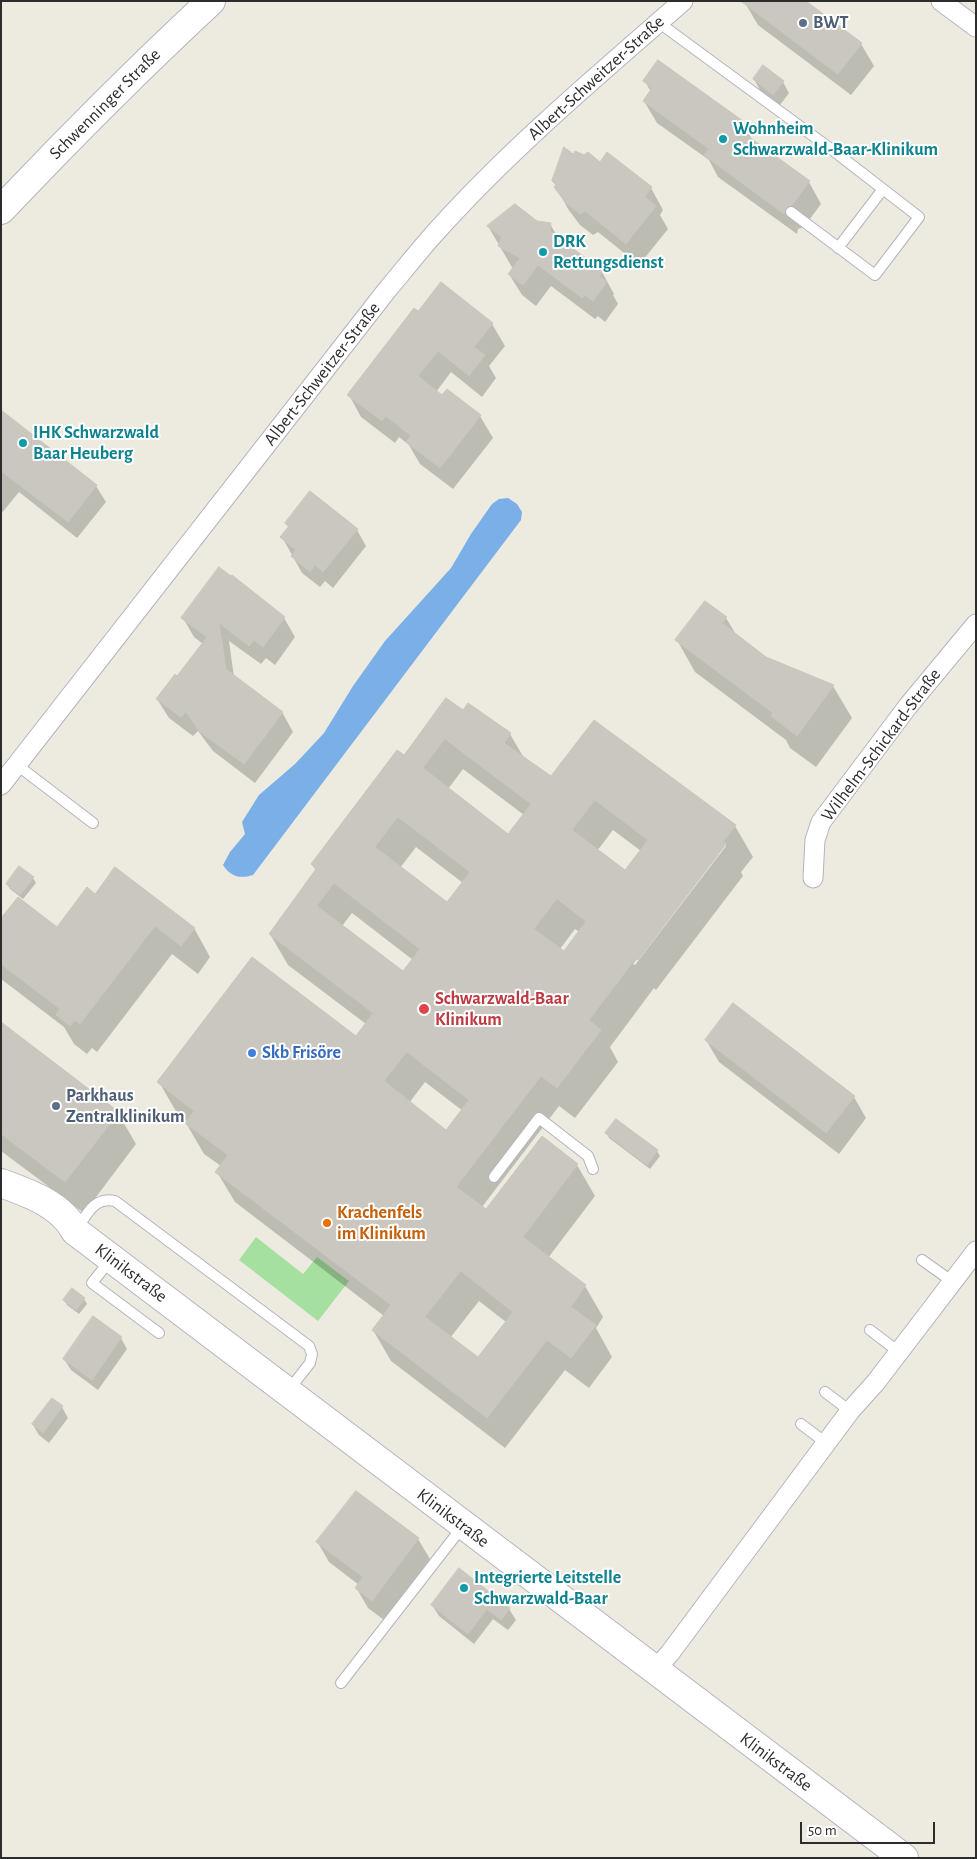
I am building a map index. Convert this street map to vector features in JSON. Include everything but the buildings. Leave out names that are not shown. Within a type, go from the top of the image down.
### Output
[{"type":"street","name":"Schwenninger Straße","points":[[1,210],[152,56],[211,1]]},
{"type":"street","name":"Albert-Schweitzer-Straße","points":[[1,785],[387,290],[434,234],[508,158],[682,1]]},
{"type":"street","points":[[941,1],[976,27]]},
{"type":"street","name":"Wilhelm-Schickard-Straße","points":[[813,878],[815,840],[821,822],[908,706],[976,624]]},
{"type":"street","name":"Klinikstraße","points":[[1,1184],[25,1192],[52,1206],[70,1220],[75,1231],[904,1858]]},
{"type":"street","name":"Klinikstraße","points":[[1,1201],[26,1212],[63,1234],[75,1231]]},
{"type":"street","points":[[655,1670],[670,1653],[850,1411],[899,1352],[976,1250]]},
{"type":"lane","points":[[658,22],[919,217],[875,276],[791,212]]},
{"type":"lane","points":[[838,248],[883,189]]},
{"type":"lane","points":[[17,765],[93,823]]},
{"type":"lane","points":[[494,1177],[538,1118],[588,1156],[592,1169]]},
{"type":"lane","points":[[75,1231],[97,1202],[106,1198],[115,1201],[309,1346],[312,1354],[310,1363],[287,1392]]},
{"type":"lane","points":[[112,1258],[92,1283],[159,1333]]},
{"type":"lane","points":[[922,1260],[952,1282]]},
{"type":"lane","points":[[870,1330],[899,1352]]},
{"type":"lane","points":[[825,1392],[850,1411]]},
{"type":"lane","points":[[801,1424],[826,1443]]},
{"type":"lane","points":[[342,1683],[463,1525]]},
{"type":"green space","points":[[256,1237],[303,1274],[317,1257],[349,1281],[318,1321],[239,1260]]},
{"type":"water","points":[[508,498],[517,504],[522,512],[521,520],[253,875],[240,877],[229,872],[223,865],[230,852],[245,834],[242,822],[259,795],[295,764],[324,733],[353,686],[385,641],[451,568],[492,504],[499,499]]},
{"type":"place","name":"BWT","points":[[803,23]]},
{"type":"place","name":"Wohnheim Schwarzwald-Baar-Klinikum","points":[[723,139]]},
{"type":"place","name":"DRK Rettungsdienst","points":[[543,252]]},
{"type":"place","name":"IHK Schwarzwald Baar Heuberg","points":[[23,443]]},
{"type":"place","name":"Schwarzwald-Baar Klinikum","points":[[424,1009]]},
{"type":"place","name":"Skb Frisöre","points":[[252,1053]]},
{"type":"place","name":"Parkhaus Zentralklinikum","points":[[56,1106]]},
{"type":"place","name":"Krachenfels im Klinikum","points":[[327,1223]]},
{"type":"place","name":"Integrierte Leitstelle Schwarzwald-Baar","points":[[464,1588]]}]
